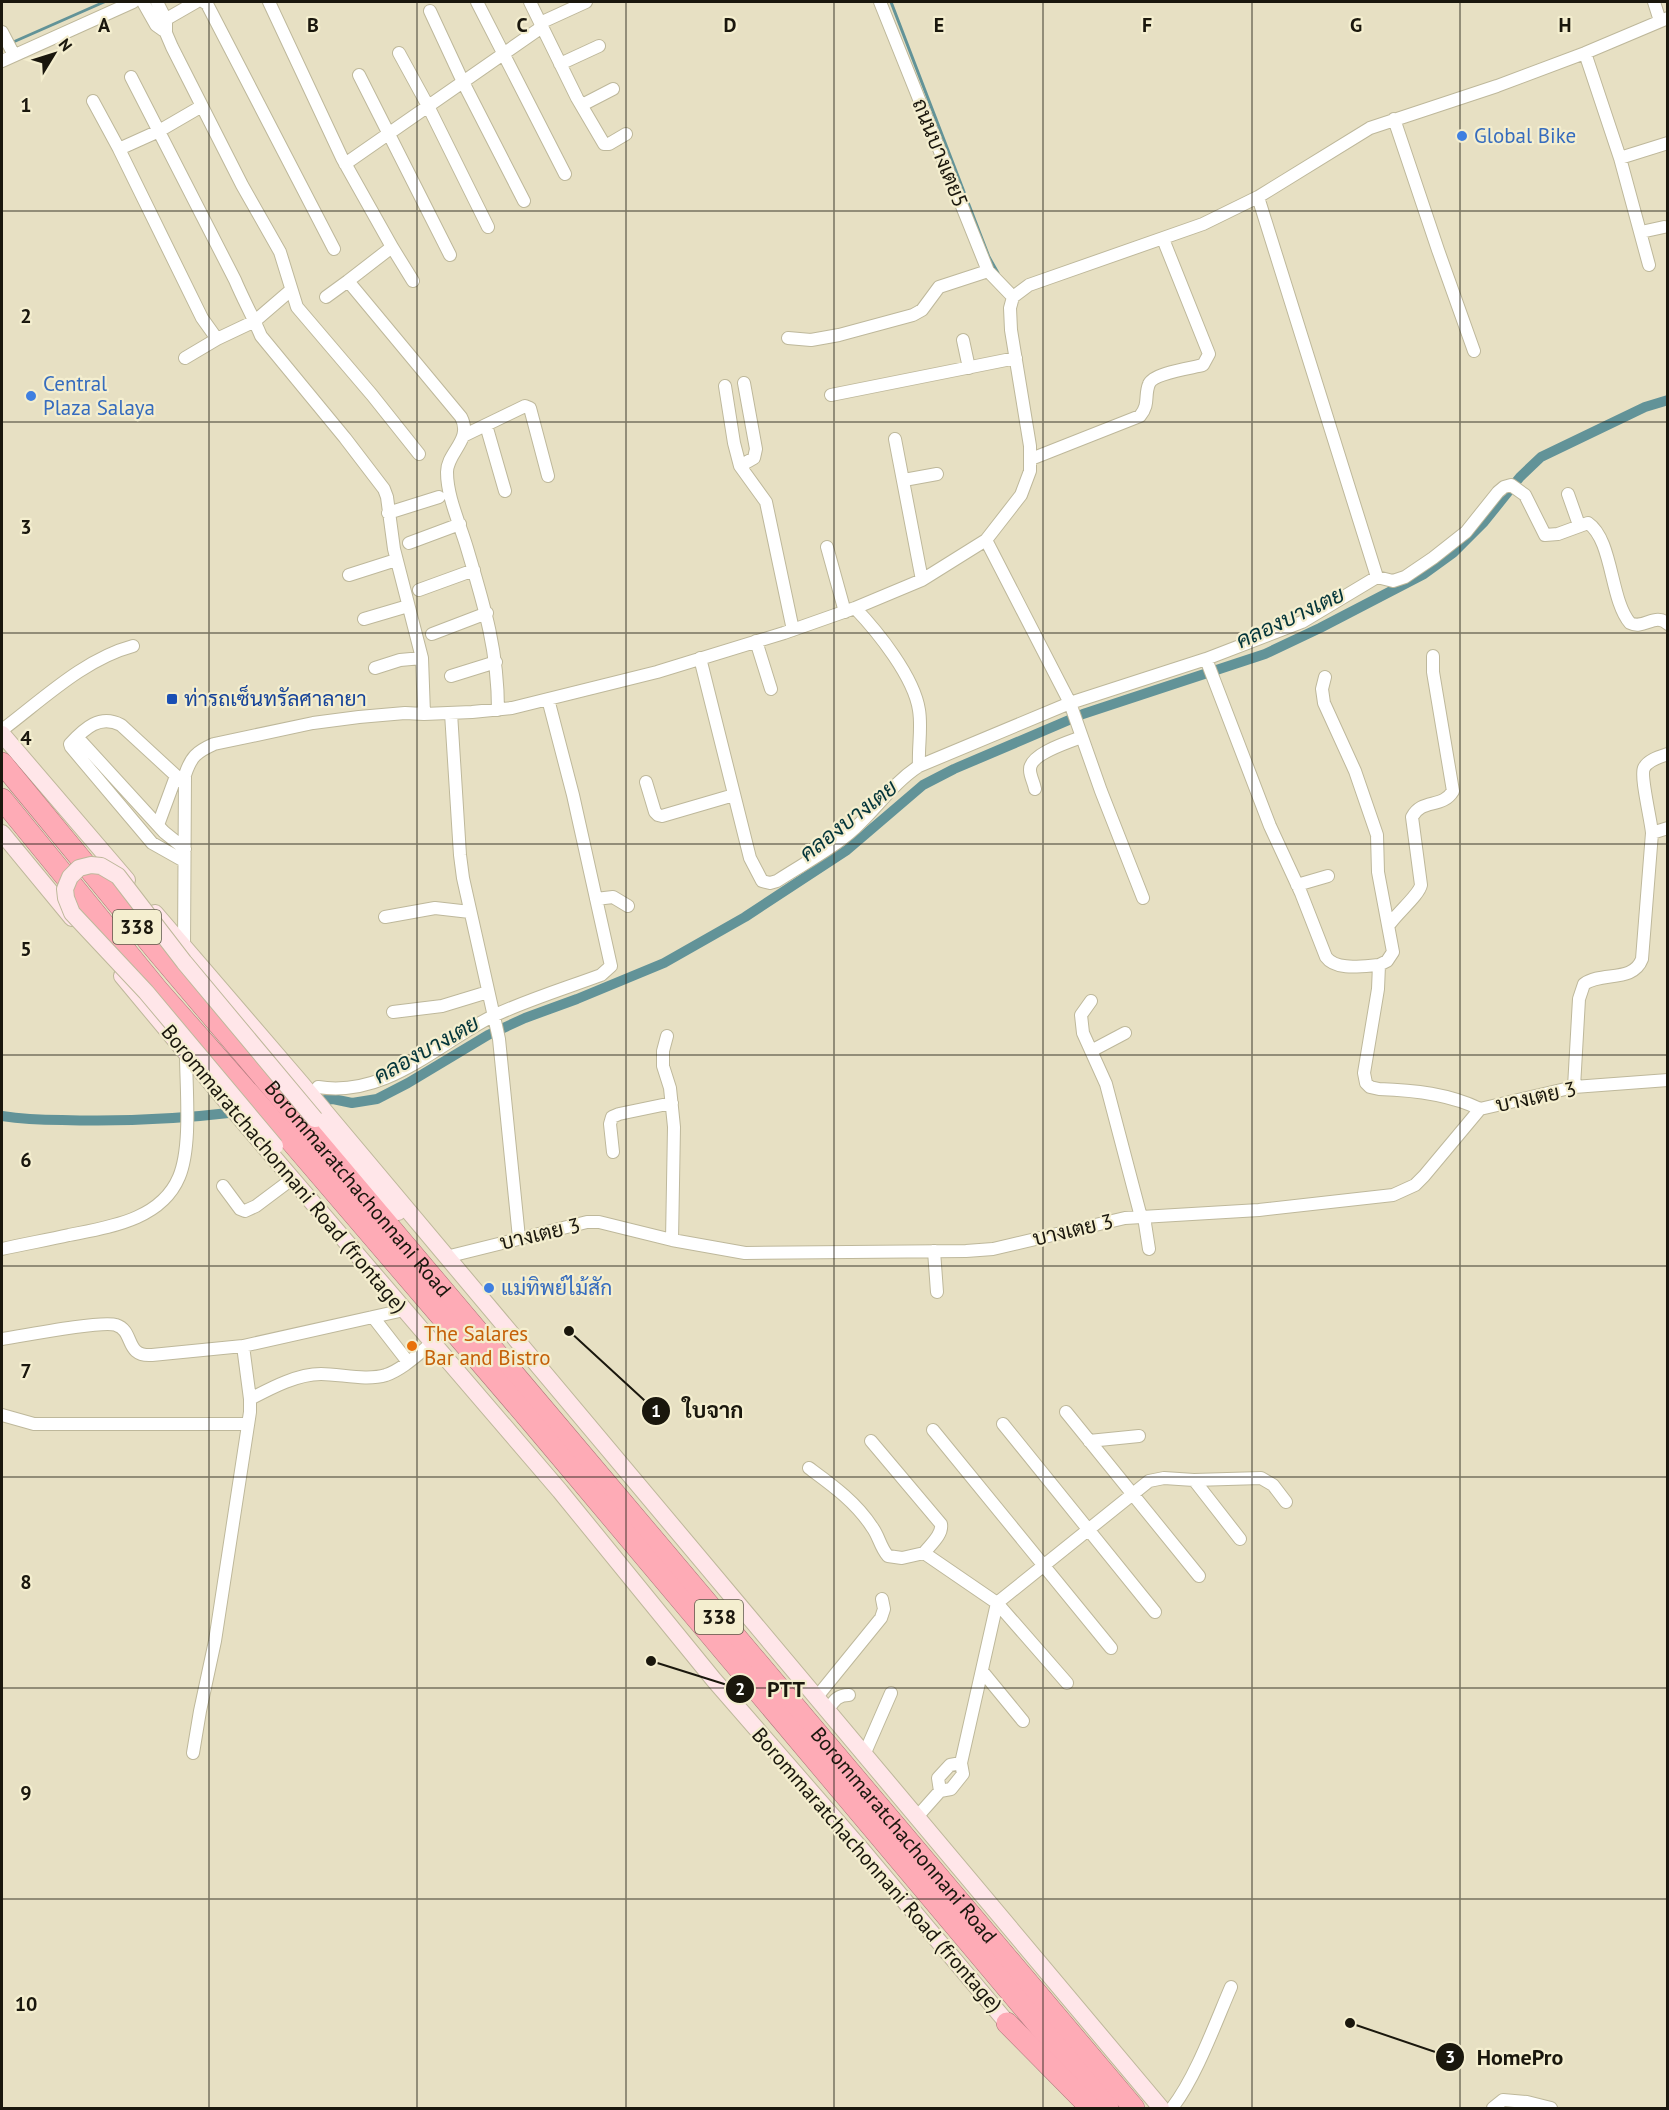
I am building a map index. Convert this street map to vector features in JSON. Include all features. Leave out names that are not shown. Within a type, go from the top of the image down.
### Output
[{"type":"highway","name":"Borommaratchachonnani Road","points":[[2,763],[154,949],[275,1089],[315,1119],[412,1255],[1134,2109]]},
{"type":"highway","name":"Borommaratchachonnani Road","points":[[2,799],[157,989],[248,1090],[280,1139],[669,1584],[903,1867],[1108,2109]]},
{"type":"highway","points":[[1008,2023],[1091,2109]]},
{"type":"main road","name":"338","points":[[2,732],[184,947],[310,1085],[315,1119]]},
{"type":"main road","name":"Borommaratchachonnani Road (frontage)","points":[[2,833],[246,1125],[567,1500],[714,1680],[1079,2109]]},
{"type":"main road","points":[[407,1314],[370,1259],[280,1139],[72,913],[65,889],[70,877],[79,868],[91,865],[101,866],[118,876],[184,962],[378,1195],[443,1253]]},
{"type":"main road","name":"338","points":[[443,1253],[1161,2109]]},
{"type":"street","points":[[2,61],[8,44],[110,6],[133,2]]},
{"type":"street","points":[[143,2],[163,26]]},
{"type":"street","points":[[157,2],[163,26],[202,106],[280,252],[297,308],[419,454]]},
{"type":"street","points":[[163,26],[196,2]]},
{"type":"street","points":[[204,2],[333,249]]},
{"type":"street","points":[[269,2],[345,164],[413,281]]},
{"type":"street","points":[[477,2],[566,174]]},
{"type":"street","points":[[530,2],[560,64],[604,144],[609,144],[626,134]]},
{"type":"street","points":[[345,164],[503,55],[541,25],[586,2]]},
{"type":"street","name":"ถนนบางเตย5","points":[[880,2],[988,272],[1013,297]]},
{"type":"street","points":[[158,825],[190,760],[201,750],[214,744],[322,722],[405,713],[498,710],[548,699],[657,672],[793,630],[850,610],[922,580],[986,540],[1020,495],[1030,471],[1031,459],[1011,330],[1010,308],[1013,297],[1029,285],[1203,225],[1258,197],[1370,128],[1394,118],[1491,88],[1585,53],[1664,19],[1654,2]]},
{"type":"street","points":[[430,11],[525,201]]},
{"type":"street","points":[[560,64],[599,45]]},
{"type":"street","points":[[399,53],[429,106],[488,227]]},
{"type":"street","points":[[1585,53],[1620,158],[1649,265]]},
{"type":"street","points":[[359,75],[450,255]]},
{"type":"street","points":[[131,77],[235,280],[261,336],[380,483],[387,497],[396,560],[422,658],[424,714]]},
{"type":"street","points":[[582,105],[614,89]]},
{"type":"street","points":[[93,101],[202,318],[217,339]]},
{"type":"street","points":[[118,149],[159,131],[202,106]]},
{"type":"street","points":[[1394,118],[1474,351]]},
{"type":"street","points":[[1620,158],[1668,143]]},
{"type":"street","points":[[1258,197],[1377,578]]},
{"type":"street","points":[[1641,232],[1664,227]]},
{"type":"street","points":[[1031,459],[1140,417],[1145,410],[1149,385],[1152,381],[1159,376],[1203,365],[1208,360],[1209,354],[1163,239]]},
{"type":"street","points":[[326,297],[392,247]]},
{"type":"street","points":[[788,338],[812,340],[913,315],[922,310],[939,287],[988,272]]},
{"type":"street","points":[[348,281],[461,417],[465,426],[463,436],[447,470],[450,492],[487,613],[498,676],[498,710]]},
{"type":"street","points":[[185,358],[217,339],[255,321],[291,290]]},
{"type":"street","points":[[963,340],[969,368]]},
{"type":"street","points":[[831,395],[1016,358]]},
{"type":"street","points":[[740,466],[754,458],[756,449],[744,383]]},
{"type":"street","points":[[725,386],[740,466],[766,502],[793,630]]},
{"type":"street","points":[[463,436],[525,406],[530,408],[548,476]]},
{"type":"street","points":[[486,425],[505,491]]},
{"type":"street","points":[[895,439],[922,580]]},
{"type":"street","points":[[904,480],[937,474]]},
{"type":"street","points":[[700,658],[750,858],[759,878],[770,883],[777,881],[854,829],[905,775],[919,766],[1207,662],[1302,622],[1377,578],[1394,581],[1405,577],[1466,532],[1504,487],[1511,485],[1525,495],[1545,535],[1558,534],[1588,523],[1597,532],[1623,611],[1630,623],[1639,626],[1658,619],[1668,624]]},
{"type":"street","points":[[1568,494],[1579,525]]},
{"type":"street","points":[[388,513],[438,497]]},
{"type":"street","points":[[409,543],[460,524]]},
{"type":"street","points":[[986,540],[1073,711],[1143,898]]},
{"type":"street","points":[[827,547],[850,610],[888,646],[911,687],[919,709],[919,766]]},
{"type":"street","points":[[349,575],[396,560]]},
{"type":"street","points":[[418,590],[474,570]]},
{"type":"street","points":[[364,619],[408,606]]},
{"type":"street","points":[[432,634],[487,613]]},
{"type":"street","points":[[756,641],[771,689]]},
{"type":"street","points":[[2,732],[69,679],[116,650],[134,646]]},
{"type":"street","points":[[1389,925],[1420,890],[1412,817],[1421,807],[1445,801],[1453,791],[1433,656]]},
{"type":"street","points":[[375,668],[400,660],[422,658]]},
{"type":"street","points":[[451,676],[496,662]]},
{"type":"street","points":[[1207,662],[1270,826],[1330,962],[1338,965],[1379,965],[1387,961],[1393,952],[1378,872],[1377,835],[1355,771],[1324,703],[1322,690],[1325,677]]},
{"type":"street","points":[[310,1085],[338,1088],[385,1080],[494,1019],[601,975],[612,966],[573,795],[548,699]]},
{"type":"street","points":[[451,713],[460,855],[470,912],[499,1039],[519,1238]]},
{"type":"street","points":[[184,855],[152,843],[71,747],[70,744],[95,723],[109,720],[122,725],[181,780],[184,855],[184,947]]},
{"type":"street","points":[[1035,789],[1030,770],[1031,762],[1038,756],[1082,737]]},
{"type":"street","points":[[78,738],[184,855]]},
{"type":"street","points":[[1574,1087],[1579,999],[1584,984],[1594,978],[1630,973],[1642,959],[1652,833],[1642,779],[1643,770],[1650,761],[1668,753]]},
{"type":"street","points":[[646,782],[655,812],[662,816],[734,795]]},
{"type":"street","points":[[111,794],[122,786]]},
{"type":"street","points":[[1652,833],[1668,828]]},
{"type":"street","points":[[1297,885],[1328,876]]},
{"type":"street","points":[[596,899],[618,898],[628,906]]},
{"type":"street","points":[[386,917],[435,908],[470,912]]},
{"type":"street","points":[[1379,965],[1378,989],[1364,1073],[1366,1083],[1370,1087],[1379,1089],[1444,1096],[1480,1109]]},
{"type":"street","points":[[393,1012],[442,1006],[488,992]]},
{"type":"street","points":[[1091,1001],[1081,1015],[1080,1022],[1106,1084],[1149,1249]]},
{"type":"street","points":[[1091,1051],[1125,1034]]},
{"type":"street","points":[[667,1036],[663,1051],[663,1066],[672,1103],[674,1127],[672,1240]]},
{"type":"street","points":[[2,1249],[116,1225],[154,1208],[171,1190],[179,1177],[184,1156],[187,1127],[186,1053]]},
{"type":"street","name":"บางเตย 3","points":[[443,1253],[577,1224],[599,1222],[672,1240],[745,1253],[993,1249],[1104,1222],[1142,1217],[1259,1210],[1393,1195],[1419,1181],[1480,1109],[1574,1087],[1668,1080]]},
{"type":"street","points":[[613,1152],[610,1124],[612,1117],[672,1103]]},
{"type":"street","points":[[223,1186],[240,1209],[245,1211],[256,1206],[292,1179]]},
{"type":"street","points":[[934,1251],[937,1292]]},
{"type":"street","points":[[2,1339],[115,1324],[123,1329],[133,1349],[144,1356],[243,1346],[373,1317],[407,1314]]},
{"type":"street","points":[[373,1317],[408,1362]]},
{"type":"street","points":[[250,1399],[308,1375],[380,1376],[396,1371],[432,1343]]},
{"type":"street","points":[[194,1753],[200,1711],[215,1641],[248,1424],[250,1399],[243,1346]]},
{"type":"street","points":[[1066,1412],[1199,1576]]},
{"type":"street","points":[[2,1414],[34,1424],[248,1424]]},
{"type":"street","points":[[1003,1424],[1155,1612]]},
{"type":"street","points":[[933,1430],[1111,1648]]},
{"type":"street","points":[[1089,1441],[1139,1436]]},
{"type":"street","points":[[809,1468],[843,1493],[858,1508],[871,1525],[883,1551],[888,1556],[902,1558],[924,1553],[942,1529],[941,1524],[871,1441]]},
{"type":"street","points":[[916,1818],[940,1791],[951,1789],[963,1774],[961,1763],[997,1603],[1087,1529],[1149,1481],[1157,1478],[1194,1480],[1261,1478],[1273,1485],[1286,1502]]},
{"type":"street","points":[[1194,1480],[1240,1539]]},
{"type":"street","points":[[924,1553],[997,1603],[1067,1683]]},
{"type":"street","points":[[821,1704],[881,1618],[884,1609],[882,1599]]},
{"type":"street","points":[[982,1671],[1023,1721]]},
{"type":"street","points":[[864,1755],[891,1693]]},
{"type":"street","points":[[821,1704],[843,1695],[849,1695]]},
{"type":"street","points":[[1172,2109],[1179,2100],[1205,2048],[1231,1987]]},
{"type":"street","points":[[1493,2109],[1503,2100],[1527,2102],[1551,2109]]},
{"type":"waterway","points":[[11,43],[104,2]]},
{"type":"waterway","points":[[891,2],[989,257],[998,273]]},
{"type":"waterway","name":"คลองบางเตย","points":[[312,1102],[333,1099],[352,1103],[377,1099],[488,1035],[664,963],[745,917],[847,850],[923,785],[954,769],[1083,714],[1265,654],[1320,628],[1424,574],[1453,553],[1484,522],[1520,477],[1541,457],[1645,407],[1668,400]]},
{"type":"waterway","name":"คลองบางเตย","points":[[2,1116],[39,1120],[106,1121],[238,1112]]},
{"type":"place","name":"Global Bike","points":[[1462,136]]},
{"type":"place","name":"Central Plaza Salaya","points":[[31,396]]},
{"type":"place","name":"ท่ารถเซ็นทรัลศาลายา","points":[[172,699]]},
{"type":"place","name":"แม่ทิพย์ไม้สัก","points":[[489,1288]]},
{"type":"place","name":"ใบจาก","points":[[569,1331]]},
{"type":"place","name":"The Salares Bar and Bistro","points":[[412,1346]]},
{"type":"place","name":"PTT","points":[[651,1661]]},
{"type":"place","name":"HomePro","points":[[1350,2023]]}]
